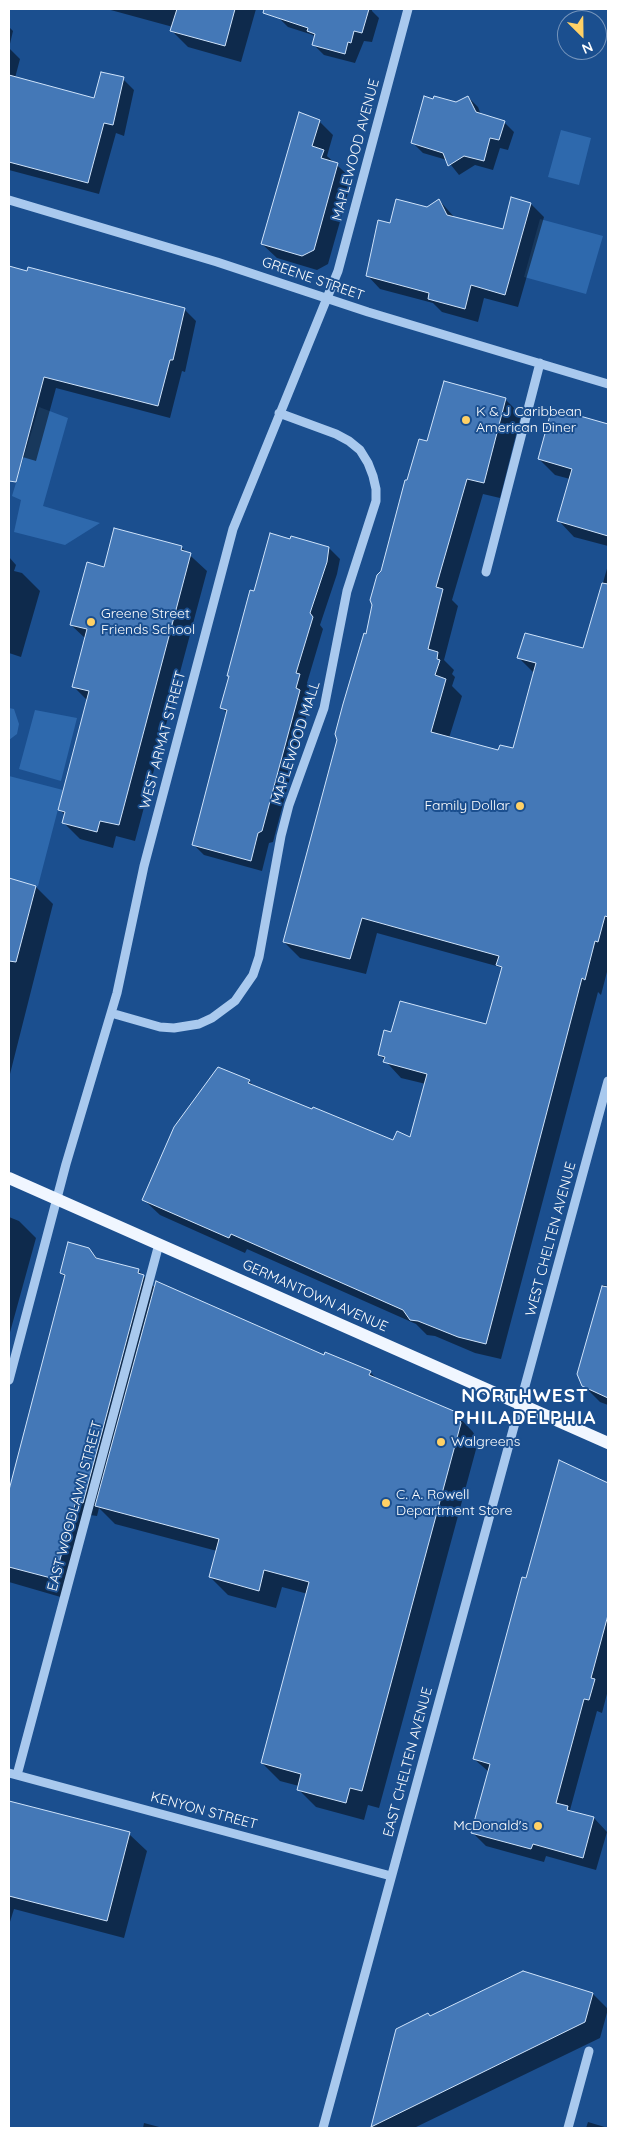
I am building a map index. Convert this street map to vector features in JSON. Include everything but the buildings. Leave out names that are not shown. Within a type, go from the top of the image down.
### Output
[{"type":"main road","name":"GERMANTOWN AVENUE","points":[[9,1178],[608,1443]]},
{"type":"street","name":"MAPLEWOOD AVENUE","points":[[328,298],[339,266],[408,9]]},
{"type":"street","name":"GREENE STREET","points":[[9,200],[218,262],[328,298],[608,384]]},
{"type":"street","name":"WEST ARMAT STREET","points":[[9,1380],[56,1198],[122,973],[144,866],[233,529],[279,413],[328,298]]},
{"type":"street","points":[[486,572],[540,363]]},
{"type":"street","name":"MAPLEWOOD MALL","points":[[111,1013],[160,1027],[174,1028],[199,1024],[212,1018],[235,1001],[253,976],[259,957],[281,836],[292,797],[324,708],[347,591],[376,501],[373,476],[360,450],[336,434],[279,413]]},
{"type":"street","name":"WEST CHELTEN AVENUE","points":[[521,1404],[608,1082]]},
{"type":"street","name":"EAST WOODLAWN STREET","points":[[13,1774],[159,1244]]},
{"type":"street","name":"EAST CHELTEN AVENUE","points":[[323,2128],[521,1404]]},
{"type":"street","name":"KENYON STREET","points":[[13,1774],[391,1876]]},
{"type":"street","points":[[568,2128],[589,2051]]},
{"type":"shaded area","points":[[561,130],[591,138],[579,185],[548,177]]},
{"type":"shaded area","points":[[540,219],[603,236],[586,294],[524,277]]},
{"type":"shaded area","points":[[39,407],[68,418],[43,506],[100,523],[65,545],[14,532],[21,500],[12,496]]},
{"type":"shaded area","points":[[9,708],[14,709],[19,724],[17,734],[9,740]]},
{"type":"shaded area","points":[[35,710],[77,718],[61,781],[19,769]]},
{"type":"shaded area","points":[[9,776],[63,790],[38,886],[9,879]]},
{"type":"place","name":"K & J Caribbean American Diner","points":[[466,420]]},
{"type":"place","name":"Greene Street Friends School","points":[[91,622]]},
{"type":"place","name":"Family Dollar","points":[[520,806]]},
{"type":"place","name":"Walgreens","points":[[441,1442]]},
{"type":"place","name":"C. A. Rowell Department Store","points":[[386,1503]]},
{"type":"place","name":"McDonald's","points":[[538,1826]]},
{"type":"district","name":"NORTHWEST PHILADELPHIA","points":[[525,1407]]}]
